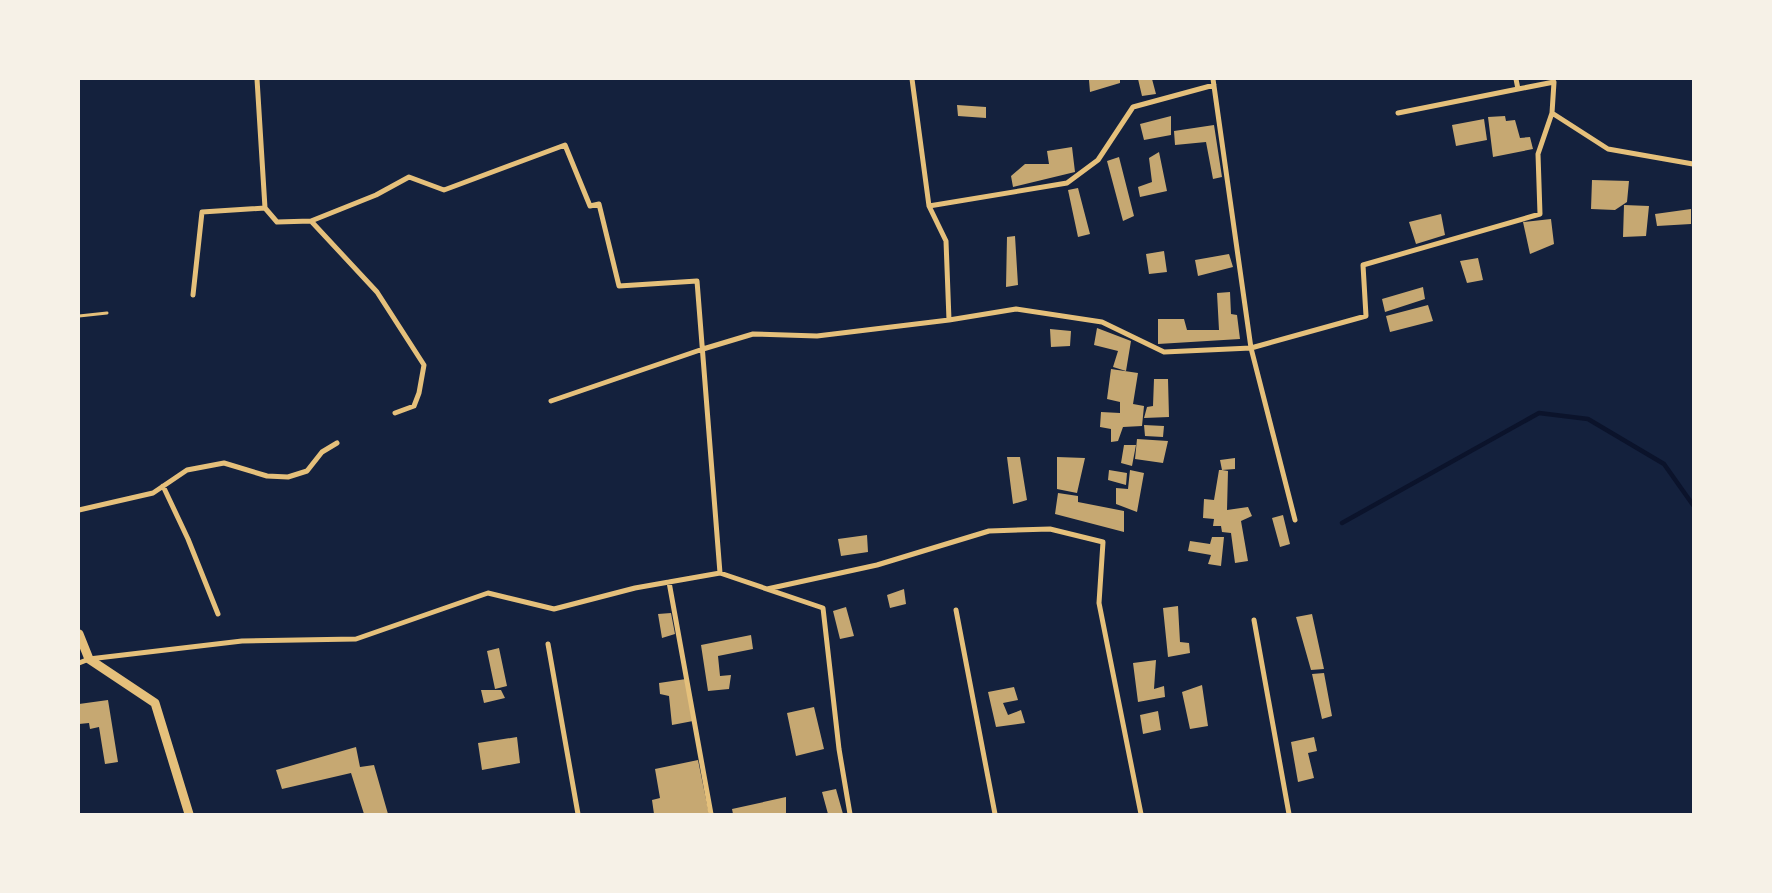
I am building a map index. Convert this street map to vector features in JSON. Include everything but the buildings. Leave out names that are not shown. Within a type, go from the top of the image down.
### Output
[{"type":"main road","points":[[79,634],[89,659],[155,703],[189,814]]},
{"type":"street","points":[[257,79],[265,208],[277,222],[311,221],[376,195],[409,177],[444,190],[565,145],[590,206],[600,204],[618,286],[698,281],[720,574]]},
{"type":"street","points":[[912,79],[929,206],[946,241],[949,320]]},
{"type":"street","points":[[1213,79],[1251,348],[1295,520]]},
{"type":"street","points":[[1516,79],[1518,89]]},
{"type":"street","points":[[551,401],[703,348],[753,334],[817,336],[949,320],[1016,309],[1102,322],[1164,352],[1251,348],[1366,316],[1363,265],[1540,214],[1538,154],[1552,113],[1554,82],[1398,113]]},
{"type":"street","points":[[929,206],[1067,183],[1098,160],[1133,107],[1214,85]]},
{"type":"street","points":[[1552,113],[1608,149],[1693,164]]},
{"type":"street","points":[[192,295],[202,212],[265,208]]},
{"type":"street","points":[[311,221],[377,292],[424,365],[420,393],[414,406],[395,413]]},
{"type":"street","points":[[79,510],[153,493],[187,470],[224,463],[267,476],[288,477],[307,471],[322,452],[337,443]]},
{"type":"street","points":[[163,486],[188,539],[218,614]]},
{"type":"street","points":[[767,589],[877,565],[989,531],[1050,529],[1103,542],[1099,603],[1141,814]]},
{"type":"street","points":[[79,663],[89,659],[242,641],[356,639],[488,593],[554,609],[669,582],[720,574],[823,608],[839,749],[850,814]]},
{"type":"street","points":[[669,582],[711,814]]},
{"type":"street","points":[[956,610],[995,814]]},
{"type":"street","points":[[1254,620],[1289,814]]},
{"type":"street","points":[[548,644],[578,814]]},
{"type":"lane","points":[[79,316],[107,314]]},
{"type":"waterway","points":[[1342,523],[1539,413],[1588,419],[1664,464],[1693,505]]}]
